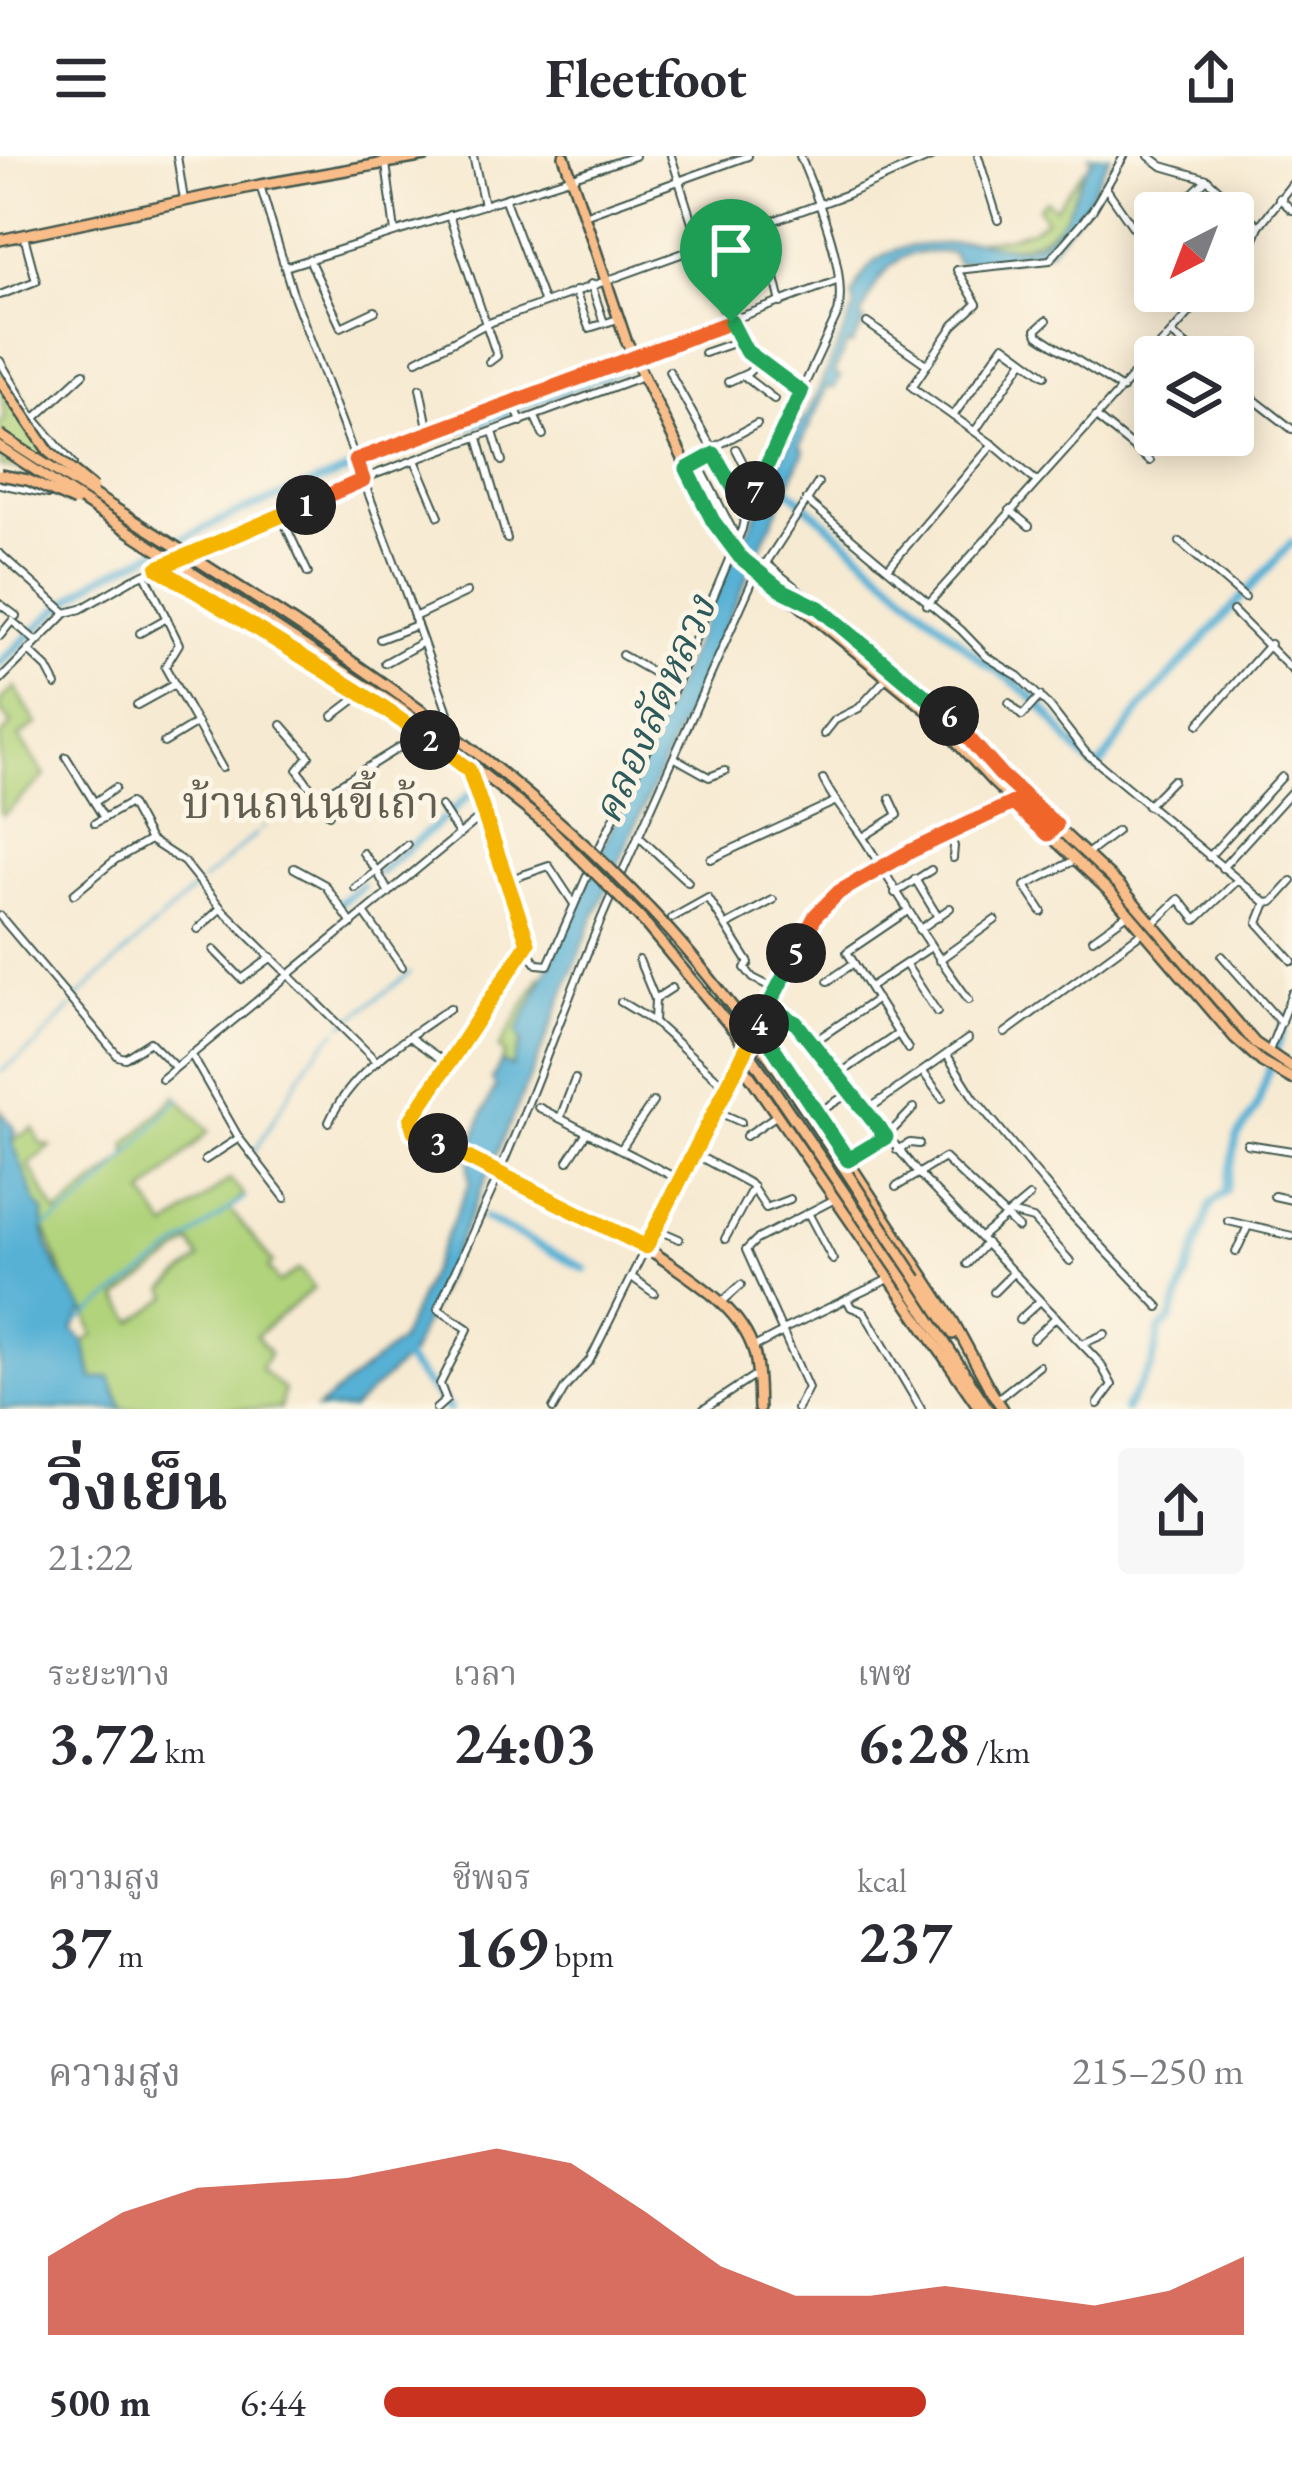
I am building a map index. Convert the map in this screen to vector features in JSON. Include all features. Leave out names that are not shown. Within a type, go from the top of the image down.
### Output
[{"type":"main road","points":[[0,240],[385,160],[426,156]]},
{"type":"main road","points":[[564,156],[576,176],[603,280],[633,356],[692,466],[713,521],[740,557],[944,726],[1082,857],[1265,1056],[1292,1078]]},
{"type":"main road","points":[[0,380],[49,452],[151,530]]},
{"type":"main road","points":[[0,435],[435,721],[584,844],[672,933],[725,999],[912,1282],[984,1409]]},
{"type":"main road","points":[[0,447],[446,742],[595,870],[735,1032],[997,1401]]},
{"type":"main road","points":[[0,475],[46,488],[142,541]]},
{"type":"main road","points":[[780,589],[819,608],[934,701],[1018,799]]},
{"type":"main road","points":[[759,1409],[758,1374],[746,1332],[721,1303],[646,1247],[739,1060],[823,906],[881,868],[1018,799]]},
{"type":"main road","points":[[1082,857],[1129,913],[1149,928]]},
{"type":"main road","points":[[761,1020],[769,1041],[953,1322],[997,1401]]},
{"type":"main road","points":[[750,1075],[751,1052],[761,1046],[773,1050],[789,1071]]},
{"type":"main road","points":[[1265,1056],[1292,1068]]},
{"type":"main road","points":[[739,1060],[984,1409]]},
{"type":"main road","points":[[723,1092],[746,1082],[758,1087]]},
{"type":"street","points":[[177,156],[184,200]]},
{"type":"street","points":[[473,156],[484,205]]},
{"type":"street","points":[[284,267],[635,156]]},
{"type":"street","points":[[670,156],[739,341],[801,392]]},
{"type":"street","points":[[584,215],[748,156]]},
{"type":"street","points":[[525,949],[537,964],[548,965],[675,685],[746,510],[838,313],[839,280],[819,204],[800,156]]},
{"type":"street","points":[[978,156],[998,220]]},
{"type":"street","points":[[1036,481],[975,430],[912,387],[954,325],[977,304],[957,270],[1050,260],[1092,211],[1124,156]]},
{"type":"street","points":[[1149,156],[1162,166],[1207,179],[1259,226]]},
{"type":"street","points":[[417,360],[486,324],[819,204],[927,158]]},
{"type":"street","points":[[385,160],[395,232]]},
{"type":"street","points":[[1194,192],[1207,179]]},
{"type":"street","points":[[1254,239],[1292,184]]},
{"type":"street","points":[[260,185],[284,267],[527,936],[525,949],[410,1126],[646,1247],[590,1360],[553,1409]]},
{"type":"street","points":[[1106,188],[1134,228]]},
{"type":"street","points":[[505,198],[544,303]]},
{"type":"street","points":[[1279,198],[1292,210]]},
{"type":"street","points":[[448,215],[496,351],[489,362]]},
{"type":"street","points":[[0,295],[36,281],[23,235]]},
{"type":"street","points":[[310,259],[341,327],[375,311]]},
{"type":"street","points":[[771,261],[782,303]]},
{"type":"street","points":[[356,460],[515,405],[839,280]]},
{"type":"street","points":[[591,284],[604,323]]},
{"type":"street","points":[[575,290],[589,328],[618,319]]},
{"type":"street","points":[[927,605],[1190,312]]},
{"type":"street","points":[[1046,321],[1036,330],[1038,335],[1122,389]]},
{"type":"street","points":[[867,323],[926,364]]},
{"type":"street","points":[[704,352],[739,341]]},
{"type":"street","points":[[953,416],[1004,345],[1045,375]]},
{"type":"street","points":[[975,430],[1024,360]]},
{"type":"street","points":[[0,361],[34,419],[73,464],[71,478],[57,495],[0,484]]},
{"type":"street","points":[[728,382],[744,376],[759,362]]},
{"type":"street","points":[[669,371],[746,510]]},
{"type":"street","points":[[34,419],[84,373]]},
{"type":"street","points":[[0,680],[28,650],[32,637],[62,610],[81,609],[158,568],[363,480],[643,376]]},
{"type":"street","points":[[744,376],[775,398]]},
{"type":"street","points":[[420,388],[429,433]]},
{"type":"street","points":[[1254,399],[1292,429]]},
{"type":"street","points":[[515,405],[521,422]]},
{"type":"street","points":[[535,417],[543,435]]},
{"type":"street","points":[[1096,417],[1150,461]]},
{"type":"street","points":[[737,539],[692,466],[757,424]]},
{"type":"street","points":[[493,432],[502,461]]},
{"type":"street","points":[[478,438],[507,539]]},
{"type":"street","points":[[888,568],[993,444]]},
{"type":"street","points":[[736,448],[751,478],[740,499]]},
{"type":"street","points":[[415,460],[439,516]]},
{"type":"street","points":[[440,1406],[440,1384],[468,1329],[438,1309],[546,1065],[558,1019],[750,580],[818,483]]},
{"type":"street","points":[[804,504],[888,568],[1037,700],[1086,753],[1266,903],[1273,902],[1292,881]]},
{"type":"street","points":[[1010,510],[1030,526]]},
{"type":"street","points":[[281,516],[308,572]]},
{"type":"street","points":[[1180,542],[1243,596]]},
{"type":"street","points":[[0,554],[62,610]]},
{"type":"street","points":[[766,563],[819,608]]},
{"type":"street","points":[[158,568],[362,694],[469,770]]},
{"type":"street","points":[[145,574],[179,644],[164,664],[222,768]]},
{"type":"street","points":[[380,639],[467,592]]},
{"type":"street","points":[[0,604],[32,637]]},
{"type":"street","points":[[1,632],[23,608]]},
{"type":"street","points":[[1233,611],[1292,670]]},
{"type":"street","points":[[140,633],[167,618]]},
{"type":"street","points":[[385,663],[423,642]]},
{"type":"street","points":[[1199,724],[1270,644]]},
{"type":"street","points":[[28,650],[56,685]]},
{"type":"street","points":[[622,655],[675,685]]},
{"type":"street","points":[[824,734],[835,720],[860,708],[888,676]]},
{"type":"street","points":[[137,705],[175,684]]},
{"type":"street","points":[[333,716],[362,694]]},
{"type":"street","points":[[1009,703],[1022,716],[1037,700]]},
{"type":"street","points":[[164,742],[197,723]]},
{"type":"street","points":[[282,725],[309,758],[297,769],[329,814]]},
{"type":"street","points":[[318,798],[421,734]]},
{"type":"street","points":[[66,757],[104,818]]},
{"type":"street","points":[[674,758],[709,777],[725,771]]},
{"type":"street","points":[[1209,857],[1282,777]]},
{"type":"street","points":[[823,779],[906,912],[969,1000]]},
{"type":"street","points":[[1148,806],[1173,780]]},
{"type":"street","points":[[95,802],[116,788]]},
{"type":"street","points":[[1222,868],[1292,791]]},
{"type":"street","points":[[863,837],[898,815],[890,798]]},
{"type":"street","points":[[94,824],[130,802],[150,841],[184,862],[221,908],[376,1061]]},
{"type":"street","points":[[711,860],[834,802]]},
{"type":"street","points":[[441,806],[460,834]]},
{"type":"street","points":[[161,1079],[484,814]]},
{"type":"street","points":[[1042,911],[1025,886],[1082,857],[1117,832]]},
{"type":"street","points":[[948,834],[953,858]]},
{"type":"street","points":[[638,836],[688,882]]},
{"type":"street","points":[[74,894],[115,860],[150,841]]},
{"type":"street","points":[[355,888],[407,845]]},
{"type":"street","points":[[363,853],[389,893]]},
{"type":"street","points":[[508,880],[549,866],[574,904]]},
{"type":"street","points":[[294,868],[325,885],[352,924]]},
{"type":"street","points":[[896,893],[931,870]]},
{"type":"street","points":[[915,879],[938,917]]},
{"type":"street","points":[[1005,1034],[1149,928],[1179,899],[1196,920],[1238,880]]},
{"type":"street","points":[[672,918],[709,898],[749,963],[745,968],[777,990]]},
{"type":"street","points":[[727,925],[773,900]]},
{"type":"street","points":[[1266,903],[1258,923],[1292,961]]},
{"type":"street","points":[[198,929],[221,908]]},
{"type":"street","points":[[919,930],[950,908]]},
{"type":"street","points":[[906,912],[848,949],[908,1049]]},
{"type":"street","points":[[1093,939],[1129,913]]},
{"type":"street","points":[[365,914],[402,968]]},
{"type":"street","points":[[0,916],[118,1056],[125,1058],[150,1042],[175,1067]]},
{"type":"street","points":[[939,960],[995,920]]},
{"type":"street","points":[[869,987],[931,947]]},
{"type":"street","points":[[214,950],[242,979],[272,956]]},
{"type":"street","points":[[1222,956],[1281,1023]]},
{"type":"street","points":[[639,959],[655,999],[655,1022]]},
{"type":"street","points":[[828,981],[854,963]]},
{"type":"street","points":[[905,964],[937,1012]]},
{"type":"street","points":[[655,999],[672,988]]},
{"type":"street","points":[[1265,1056],[1292,993]]},
{"type":"street","points":[[812,1042],[877,999]]},
{"type":"street","points":[[621,1002],[655,1022],[723,1092]]},
{"type":"street","points":[[768,1006],[796,1023],[916,1172],[1082,1344],[1112,1385],[1098,1404]]},
{"type":"street","points":[[328,1122],[345,1091],[376,1061],[450,1008]]},
{"type":"street","points":[[838,1075],[898,1034]]},
{"type":"street","points":[[409,1037],[448,1064]]},
{"type":"street","points":[[866,1111],[968,1039]]},
{"type":"street","points":[[191,1054],[239,1138],[285,1198]]},
{"type":"street","points":[[947,1054],[974,1098],[1066,1209],[1159,1307]]},
{"type":"street","points":[[922,1072],[942,1098]]},
{"type":"street","points":[[560,1118],[574,1079]]},
{"type":"street","points":[[827,1107],[851,1092]]},
{"type":"street","points":[[622,1149],[653,1102]]},
{"type":"street","points":[[538,1107],[680,1180]]},
{"type":"street","points":[[848,1160],[886,1137],[914,1108]]},
{"type":"street","points":[[714,1111],[741,1123]]},
{"type":"street","points":[[746,1136],[777,1115]]},
{"type":"street","points":[[568,1161],[587,1132]]},
{"type":"street","points":[[205,1160],[239,1138]]},
{"type":"street","points":[[897,1150],[919,1144]]},
{"type":"street","points":[[1247,1144],[1292,1151]]},
{"type":"street","points":[[694,1153],[753,1187],[766,1208],[790,1199]]},
{"type":"street","points":[[896,1186],[944,1158],[1018,1228]]},
{"type":"street","points":[[725,1240],[753,1187]]},
{"type":"street","points":[[1274,1196],[1292,1200]]},
{"type":"street","points":[[967,1264],[983,1240],[1029,1197]]},
{"type":"street","points":[[797,1409],[798,1401],[808,1393],[746,1250],[749,1244],[835,1199]]},
{"type":"street","points":[[808,1213],[833,1260]]},
{"type":"street","points":[[1008,1214],[1033,1220],[1070,1261]]},
{"type":"street","points":[[1228,1221],[1292,1237]]},
{"type":"street","points":[[1236,1252],[1248,1226]]},
{"type":"street","points":[[656,1229],[679,1239]]},
{"type":"street","points":[[994,1292],[1013,1272]]},
{"type":"street","points":[[632,1276],[654,1293]]},
{"type":"street","points":[[753,1348],[890,1279]]},
{"type":"street","points":[[721,1303],[741,1285]]},
{"type":"street","points":[[847,1299],[864,1312],[921,1409]]},
{"type":"street","points":[[1019,1320],[1040,1301]]},
{"type":"street","points":[[1033,1339],[1056,1317]]},
{"type":"street","points":[[1082,1344],[1106,1334]]},
{"type":"street","points":[[997,1401],[1039,1366]]},
{"type":"street","points":[[704,1409],[758,1374]]},
{"type":"green space","points":[[1082,172],[1071,208],[1047,234],[1014,246],[978,241],[1032,230],[1046,220],[1038,208],[1046,200],[1055,208]]},
{"type":"green space","points":[[0,361],[31,414],[64,456],[32,472],[0,466],[0,421],[4,420]]},
{"type":"green space","points":[[15,687],[37,724],[19,737],[45,776],[3,815],[0,737],[12,724],[0,711],[0,701]]},
{"type":"green space","points":[[541,975],[512,1068],[501,1062],[505,1054],[499,1048]]},
{"type":"green space","points":[[176,1096],[209,1131],[144,1194],[167,1228],[230,1179],[244,1196],[230,1209],[273,1263],[268,1268],[279,1283],[299,1269],[314,1288],[256,1336],[270,1353],[260,1368],[284,1390],[280,1409],[122,1409],[113,1394],[93,1379],[84,1342],[94,1335],[86,1312],[69,1290],[11,1141],[33,1128],[41,1144],[51,1146],[29,1165],[57,1214],[127,1157],[127,1144]],"holes":[[[191,1243],[200,1259],[165,1289],[169,1297],[134,1322],[118,1298]]]},
{"type":"water","points":[[1089,156],[1110,156],[1083,209],[1049,251],[1002,261],[988,258],[957,263],[952,252],[915,253],[893,264],[879,280],[861,318],[865,321],[852,345],[847,344],[834,373],[840,377],[834,388],[827,387],[800,447],[804,451],[591,924],[410,1355],[352,1409],[316,1409],[400,1341],[470,1182],[472,1146],[496,1086],[492,1080],[501,1062],[512,1067],[522,1042],[517,1032],[742,535],[807,415],[855,307],[852,296],[860,280],[877,259],[911,246],[971,241],[1012,248],[1036,244],[1062,220],[1092,160]]},
{"type":"water","points":[[0,1109],[15,1130],[12,1141],[37,1205],[44,1211],[49,1250],[86,1312],[73,1330],[84,1342],[93,1379],[110,1377],[122,1409],[0,1409]]},
{"type":"waterway","points":[[363,465],[628,367]]},
{"type":"waterway","points":[[0,663],[98,579],[237,513],[355,468]]},
{"type":"waterway","points":[[781,483],[982,661],[1027,693],[1098,769],[1141,708],[1292,542]]},
{"type":"waterway","points":[[451,812],[469,795]]},
{"type":"waterway","points":[[380,872],[443,819]]},
{"type":"waterway","points":[[203,881],[257,833]]},
{"type":"waterway","points":[[77,998],[197,886]]},
{"type":"waterway","points":[[340,903],[362,886]]},
{"type":"waterway","points":[[343,1025],[410,973]]},
{"type":"waterway","points":[[0,1072],[35,1046],[71,1007]]},
{"type":"waterway","points":[[1125,1409],[1152,1366],[1160,1330],[1171,1320],[1211,1204],[1226,1191],[1237,1137],[1256,1109],[1287,1017]]},
{"type":"waterway","points":[[254,1152],[309,1061],[337,1030]]},
{"type":"waterway","points":[[44,1227],[100,1185],[180,1098]]},
{"type":"waterway","points":[[78,1322],[244,1198]]},
{"type":"waterway","points":[[485,1218],[585,1269]]},
{"type":"waterway","points":[[401,1355],[449,1409]]},
{"type":"district","name":"บ้านถนนขี้เถ้า","points":[[311,802]]},
{"type":"route","points":[[731,322],[356,460],[363,480],[158,568],[358,691],[469,770],[528,943],[410,1126],[646,1247],[768,1006],[796,1023],[886,1137],[848,1160],[769,1041],[761,1020],[768,1006],[806,934],[823,906],[911,851],[1013,803],[1048,834],[1056,825],[1001,775],[934,701],[819,608],[750,567],[713,521],[687,469],[714,454],[746,510],[801,392],[746,351],[731,322]]},
{"type":"water label","name":"คลองลัดหลวง","points":[[653,709]]}]
